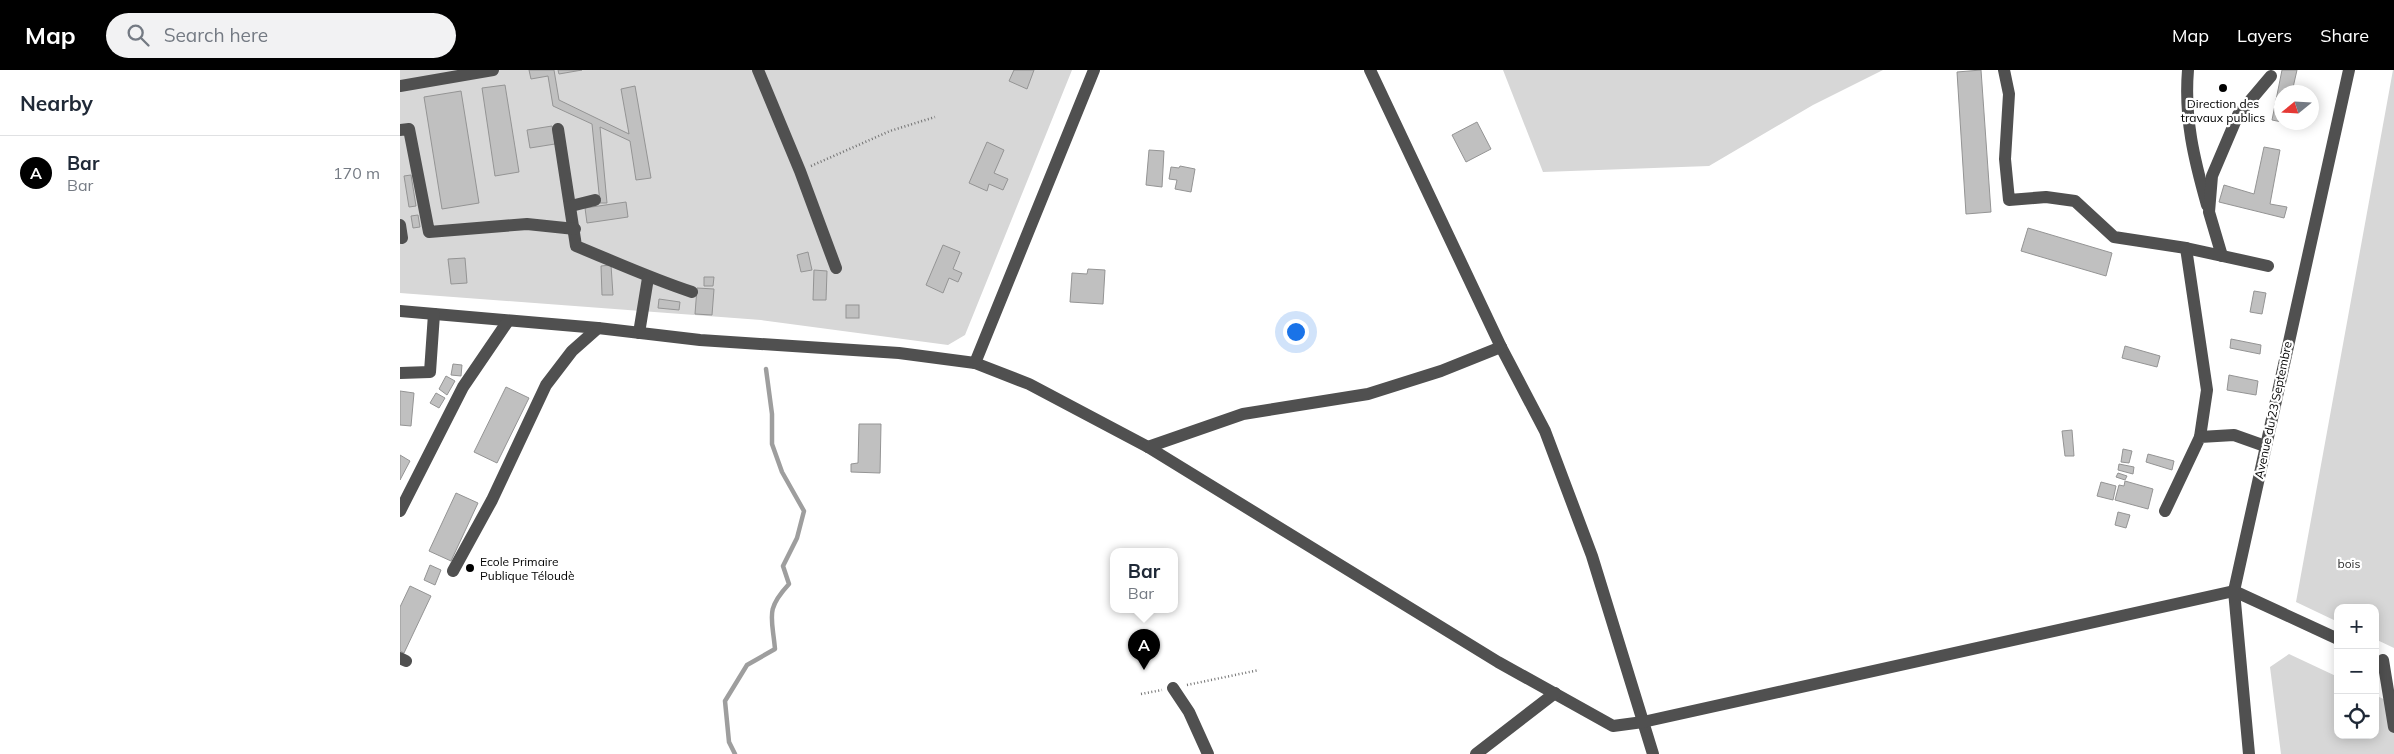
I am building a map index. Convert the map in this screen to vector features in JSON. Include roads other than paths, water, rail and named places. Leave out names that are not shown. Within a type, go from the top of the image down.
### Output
[{"type":"street","points":[[400,86],[493,70]]},
{"type":"street","points":[[758,70],[800,171],[836,268]]},
{"type":"street","points":[[975,363],[1094,70]]},
{"type":"street","points":[[1370,70],[1501,347],[1545,431],[1592,556],[1654,754]]},
{"type":"street","points":[[2004,70],[2009,94],[2005,159],[2009,200],[2046,197],[2075,201],[2114,237],[2186,248],[2268,266]]},
{"type":"street","points":[[2188,70],[2186,86],[2191,148],[2222,256]]},
{"type":"street","name":"Avenue du 23 Septembre","points":[[2249,754],[2234,591],[2349,70]]},
{"type":"street","points":[[2209,212],[2212,176],[2224,144],[2238,115],[2271,76]]},
{"type":"street","points":[[400,130],[409,129],[430,232],[527,224],[575,229]]},
{"type":"street","points":[[558,129],[575,229],[576,246],[596,256],[639,271],[648,278],[692,292]]},
{"type":"street","points":[[571,206],[595,200]]},
{"type":"street","points":[[400,225],[402,238]]},
{"type":"street","points":[[2165,511],[2200,437],[2207,390],[2186,248]]},
{"type":"street","points":[[639,333],[648,278]]},
{"type":"street","points":[[400,311],[598,328],[700,340],[899,353],[975,363],[1029,384],[1148,447],[1489,657],[1613,726],[1643,722],[2234,591],[2334,637]]},
{"type":"street","points":[[400,373],[430,372],[434,314]]},
{"type":"street","points":[[400,511],[463,387],[508,321]]},
{"type":"street","points":[[453,571],[492,500],[546,385],[572,352],[598,328]]},
{"type":"street","points":[[1148,447],[1243,414],[1368,394],[1442,371],[1501,347]]},
{"type":"street","points":[[2200,437],[2234,435],[2265,446]]},
{"type":"street","points":[[2384,661],[2394,727]]},
{"type":"street","points":[[1173,688],[1189,712],[1208,754]]},
{"type":"street","points":[[1476,754],[1555,693]]},
{"type":"waterway","points":[[735,754],[729,742],[725,701],[747,665],[775,649],[772,621],[773,607],[776,600],[789,584],[783,566],[797,538],[804,511],[782,472],[772,444],[772,414],[766,369]]},
{"type":"place","name":"Direction des travaux publics","points":[[2223,88]]},
{"type":"place","name":"Ecole Primaire Publique Téloudè","points":[[470,568]]},
{"type":"place","name":"Bar","points":[[1144,670]]},
{"type":"park label","name":"bois","points":[[2349,563]]}]
